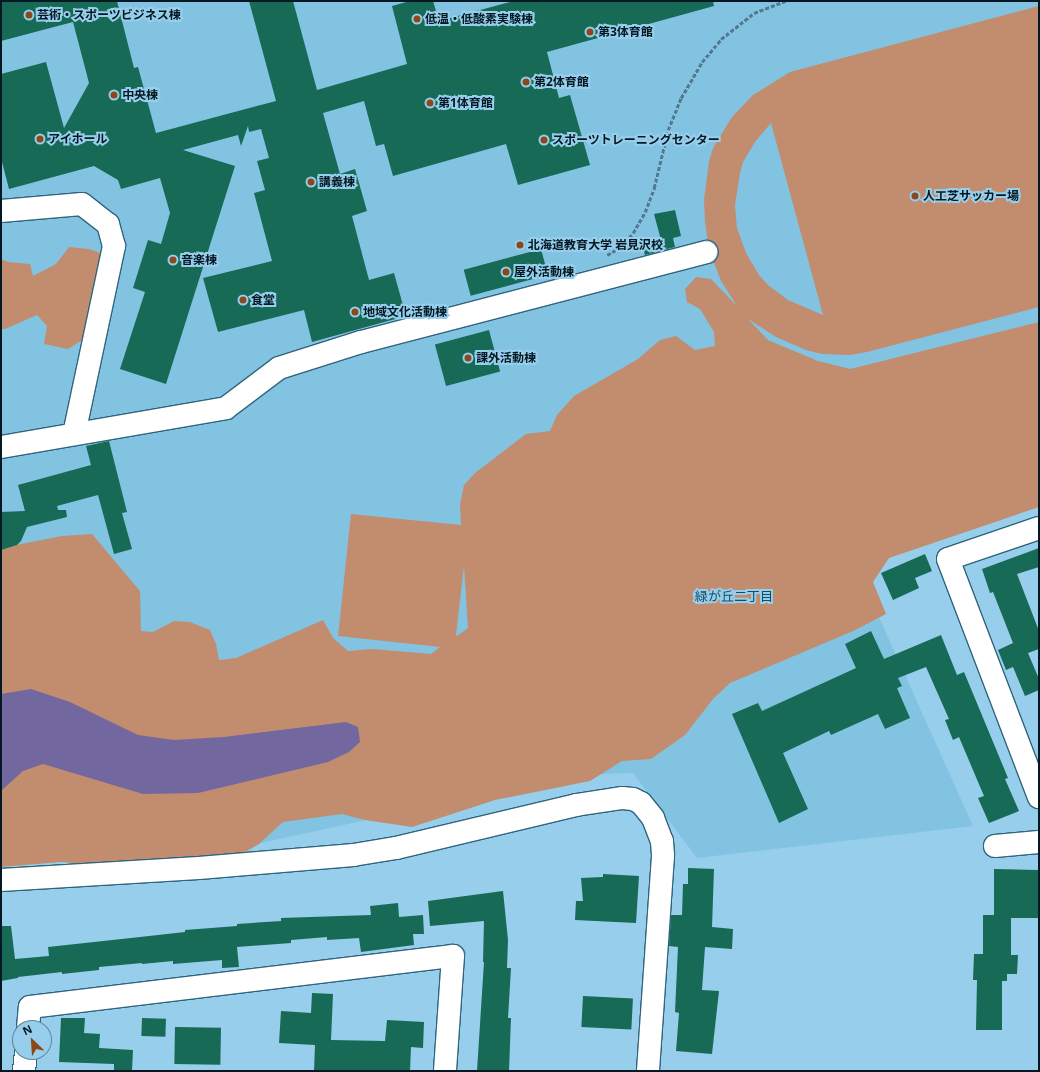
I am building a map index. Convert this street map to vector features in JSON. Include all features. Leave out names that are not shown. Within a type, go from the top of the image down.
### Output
[{"type":"street","points":[[1,211],[82,204],[108,224],[114,246],[74,434]]},
{"type":"street","points":[[1,446],[226,408],[279,368],[368,340],[706,252]]},
{"type":"street","points":[[1039,528],[948,559],[1039,797]]},
{"type":"street","points":[[1,880],[199,868],[353,855],[396,848],[576,805],[616,799],[633,799],[641,803],[654,818],[662,841],[663,856],[648,1071]]},
{"type":"street","points":[[995,846],[1039,842]]},
{"type":"street","points":[[29,1020],[30,1007],[453,956],[445,1071]]},
{"type":"street","points":[[24,1071],[25,1060]]},
{"type":"path","points":[[602,258],[621,247],[633,233],[645,212],[654,188],[668,130],[681,98],[702,62],[721,39],[754,13],[786,1]]},
{"type":"shaded area","name":"北海道教育大学 岩見沢校","points":[[1,1],[1039,1],[1039,490],[852,557],[973,826],[697,858],[633,773],[574,775],[256,844],[1,860]]},
{"type":"shaded area","points":[[1039,6],[1039,307],[867,352],[850,355],[822,354],[806,350],[776,337],[748,319],[768,340],[818,361],[850,369],[1039,322],[1039,507],[889,558],[873,582],[886,614],[853,631],[730,683],[713,699],[685,735],[651,759],[622,761],[590,781],[495,800],[412,827],[365,820],[342,814],[283,822],[259,844],[235,858],[84,864],[61,862],[1,867],[1,777],[22,766],[171,749],[1,701],[1,548],[62,536],[92,534],[140,591],[141,631],[153,632],[174,621],[190,622],[210,630],[216,644],[219,660],[236,658],[323,620],[333,638],[348,651],[373,649],[431,654],[440,647],[338,636],[351,514],[461,525],[460,504],[464,485],[475,473],[526,434],[550,431],[557,415],[574,396],[638,359],[660,340],[676,336],[695,350],[715,346],[714,332],[700,309],[687,302],[685,289],[696,277],[711,279],[737,306],[721,281],[709,250],[704,200],[709,161],[713,148],[732,117],[753,95],[790,72]],"holes":[[[771,123],[823,315],[788,300],[768,285],[759,275],[746,253],[737,228],[735,205],[743,162],[755,142]],[[464,566],[468,628],[457,636],[456,635]]]},
{"type":"shaded area","points":[[69,247],[89,249],[103,254],[87,337],[68,349],[44,344],[47,326],[37,315],[5,329],[1,329],[1,259],[8,262],[30,264],[33,276],[56,264]]},
{"type":"shaded area","points":[[31,689],[70,702],[138,735],[174,740],[224,737],[346,722],[358,727],[360,742],[349,752],[328,762],[198,793],[143,794],[43,764],[23,771],[1,791],[1,694]]},
{"type":"building","points":[[1,1],[117,1],[134,68],[138,67],[156,133],[276,101],[249,1],[293,1],[317,90],[407,64],[392,6],[410,1],[433,1],[439,21],[514,1],[713,1],[714,6],[547,52],[559,98],[570,95],[590,165],[518,185],[506,144],[393,176],[384,144],[376,146],[364,101],[323,113],[340,174],[355,169],[367,211],[352,216],[369,280],[394,273],[406,316],[312,342],[304,310],[218,332],[203,278],[272,261],[254,193],[265,190],[257,161],[269,158],[261,129],[249,132],[248,126],[241,146],[238,135],[183,150],[235,166],[166,384],[120,369],[145,292],[133,288],[148,240],[161,244],[170,213],[160,178],[121,189],[118,180],[94,166],[9,189],[1,158],[1,74],[46,62],[64,128],[89,83],[73,22],[1,41]]},
{"type":"building","points":[[675,210],[681,236],[673,238],[675,247],[645,255],[642,245],[661,240],[654,214]]},
{"type":"building","name":"屋外活動棟","points":[[541,249],[548,275],[471,296],[464,270]]},
{"type":"building","name":"課外活動棟","points":[[489,330],[500,372],[446,386],[435,344]]},
{"type":"building","points":[[109,441],[127,512],[122,513],[132,549],[114,554],[98,495],[57,506],[58,510],[66,510],[67,517],[27,527],[21,541],[17,545],[1,550],[1,512],[25,511],[18,485],[91,465],[86,446]]},
{"type":"building","points":[[1039,548],[1039,567],[1017,574],[1039,631],[1039,649],[1028,653],[1039,679],[1039,690],[1025,696],[1013,667],[1006,670],[998,650],[1013,643],[993,592],[990,593],[982,569]]},
{"type":"building","points":[[925,554],[932,571],[915,578],[919,588],[893,600],[881,573]]},
{"type":"building","points":[[871,631],[884,659],[941,635],[957,675],[964,672],[1008,778],[1005,779],[1019,811],[989,823],[978,798],[984,796],[959,737],[953,740],[945,720],[949,719],[926,667],[898,678],[902,686],[897,688],[910,718],[885,729],[878,714],[831,735],[829,731],[783,753],[808,809],[779,823],[732,714],[758,703],[762,711],[856,668],[845,644]]},
{"type":"building","points":[[688,868],[714,869],[712,927],[733,929],[732,949],[705,947],[702,990],[719,991],[712,1054],[676,1051],[679,1013],[675,1012],[678,947],[669,946],[671,915],[682,915],[683,884],[688,884]]},
{"type":"building","points":[[994,869],[1038,870],[1039,918],[1011,918],[1011,955],[1018,955],[1017,974],[1007,974],[1007,981],[1002,981],[1002,1030],[976,1030],[977,980],[973,980],[974,954],[983,954],[983,915],[994,915]]},
{"type":"building","points":[[603,874],[639,876],[636,923],[575,920],[576,901],[583,901],[581,878],[603,877]]},
{"type":"building","points":[[503,891],[508,940],[507,968],[511,968],[508,1018],[511,1018],[509,1071],[477,1071],[484,962],[484,921],[430,926],[428,901]]},
{"type":"building","points":[[398,903],[399,917],[423,915],[424,934],[413,934],[414,945],[361,952],[359,938],[327,940],[327,937],[291,940],[291,943],[237,947],[239,967],[222,968],[222,960],[173,964],[173,961],[99,967],[99,970],[62,974],[62,972],[18,977],[1,981],[1,926],[11,926],[15,959],[49,956],[48,947],[185,932],[185,930],[237,926],[237,924],[281,921],[281,918],[371,915],[370,906]]},
{"type":"building","points":[[312,993],[333,994],[331,1040],[385,1041],[387,1020],[424,1022],[423,1048],[411,1047],[410,1071],[314,1071],[315,1045],[279,1043],[281,1011],[311,1013]]},
{"type":"building","points":[[583,996],[633,999],[631,1030],[581,1027]]},
{"type":"building","points":[[61,1018],[85,1018],[84,1033],[100,1034],[99,1048],[133,1050],[132,1071],[114,1071],[114,1064],[59,1062]]},
{"type":"building","points":[[142,1018],[166,1019],[165,1037],[141,1036]]},
{"type":"building","points":[[175,1027],[221,1028],[220,1065],[174,1064]]},
{"type":"place","name":"芸術・スポーツビジネス棟","points":[[29,15]]},
{"type":"place","name":"低温・低酸素実験棟","points":[[417,19]]},
{"type":"place","name":"第3体育館","points":[[590,32]]},
{"type":"place","name":"第2体育館","points":[[526,82]]},
{"type":"place","name":"中央棟","points":[[114,95]]},
{"type":"place","name":"第1体育館","points":[[430,103]]},
{"type":"place","name":"アイホール","points":[[40,139]]},
{"type":"place","name":"スポーツトレーニングセンター","points":[[544,140]]},
{"type":"place","name":"講義棟","points":[[311,182]]},
{"type":"place","name":"人工芝サッカー場","points":[[915,196]]},
{"type":"place","name":"北海道教育大学 岩見沢校","points":[[520,245]]},
{"type":"place","name":"音楽棟","points":[[173,260]]},
{"type":"place","name":"屋外活動棟","points":[[506,272]]},
{"type":"place","name":"食堂","points":[[243,300]]},
{"type":"place","name":"地域文化活動棟","points":[[355,312]]},
{"type":"place","name":"課外活動棟","points":[[468,358]]},
{"type":"district","name":"緑が丘二丁目","points":[[734,596]]}]
